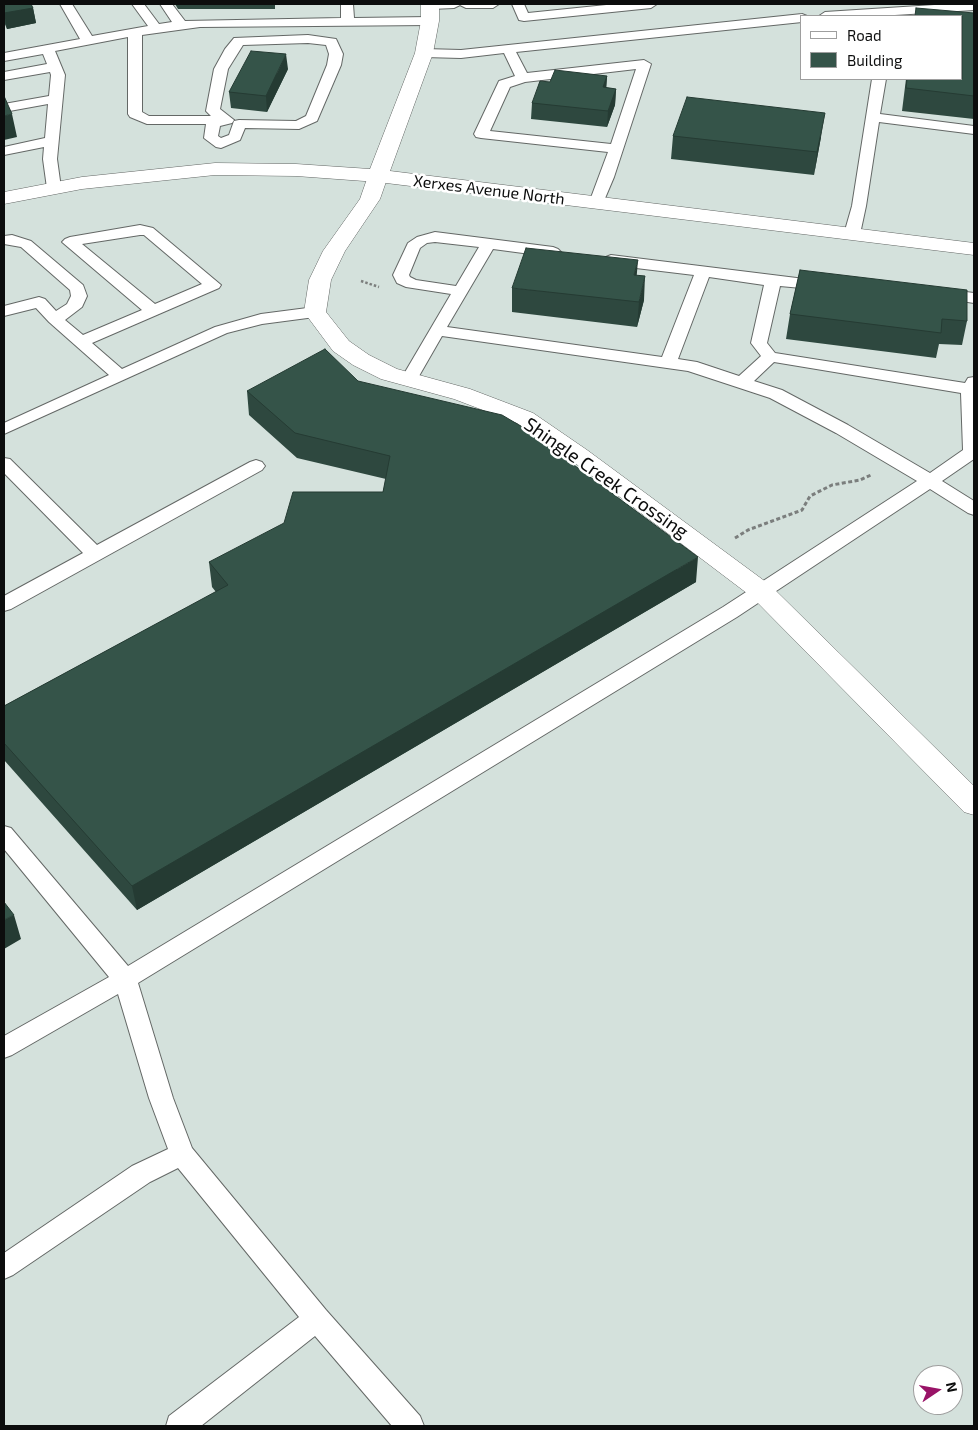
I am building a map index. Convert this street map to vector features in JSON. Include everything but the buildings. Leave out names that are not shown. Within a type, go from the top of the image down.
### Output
[{"type":"street","points":[[315,312],[320,280],[334,250],[370,199],[424,52],[430,10]]},
{"type":"street","name":"Xerxes Avenue North","points":[[4,198],[82,183],[215,169],[296,170],[378,176],[974,249]]},
{"type":"street","name":"Shingle Creek Crossing","points":[[315,312],[341,346],[362,360],[389,374],[490,403],[525,418],[579,455],[669,523],[711,552],[761,590],[974,804]]},
{"type":"lane","points":[[66,4],[88,41]]},
{"type":"lane","points":[[138,4],[156,28]]},
{"type":"lane","points":[[166,4],[181,25]]},
{"type":"lane","points":[[347,4],[348,22]]},
{"type":"lane","points":[[4,57],[181,25],[348,22],[430,10],[454,4]]},
{"type":"lane","points":[[466,4],[493,4]]},
{"type":"lane","points":[[518,4],[524,17],[651,4]]},
{"type":"lane","points":[[647,4],[663,32]]},
{"type":"lane","points":[[856,15],[974,6]]},
{"type":"lane","points":[[424,52],[461,54],[663,32],[774,16],[800,18]]},
{"type":"lane","points":[[215,169],[221,144],[235,137],[232,122],[214,111],[221,69],[250,23]]},
{"type":"lane","points":[[135,32],[135,114],[148,120],[299,125],[312,118],[334,65],[336,54],[331,42],[308,39],[239,41]]},
{"type":"lane","points":[[48,48],[58,74],[50,160],[54,188]]},
{"type":"lane","points":[[508,49],[523,78]]},
{"type":"lane","points":[[596,203],[616,149],[644,64],[523,78],[504,84],[481,134],[616,149]]},
{"type":"lane","points":[[4,76],[55,67]]},
{"type":"lane","points":[[852,234],[859,206],[879,80]]},
{"type":"lane","points":[[4,108],[56,98]]},
{"type":"lane","points":[[874,117],[974,130]]},
{"type":"lane","points":[[221,144],[211,138],[213,124],[232,122]]},
{"type":"lane","points":[[4,151],[51,141]]},
{"type":"lane","points":[[81,342],[213,286],[148,231],[140,230],[70,242],[153,311]]},
{"type":"lane","points":[[461,291],[412,284],[403,280],[401,274],[413,246],[422,240],[434,237],[566,254]]},
{"type":"lane","points":[[4,240],[26,244],[77,288],[80,296],[74,307],[55,319]]},
{"type":"lane","points":[[410,379],[488,244]]},
{"type":"lane","points":[[596,258],[773,281],[842,286]]},
{"type":"lane","points":[[668,363],[703,272]]},
{"type":"lane","points":[[4,1048],[125,979],[722,617],[973,453],[972,387],[770,357],[759,343],[773,281]]},
{"type":"lane","points":[[930,293],[974,298]]},
{"type":"lane","points":[[4,311],[39,302],[55,319],[120,376]]},
{"type":"lane","points":[[4,429],[221,330],[261,319],[315,312]]},
{"type":"lane","points":[[437,330],[691,366],[776,394],[842,429],[974,509]]},
{"type":"lane","points":[[742,383],[770,357]]},
{"type":"lane","points":[[4,463],[95,554]]},
{"type":"lane","points":[[4,604],[256,466]]},
{"type":"lane","points":[[4,834],[125,979],[160,1098],[182,1154],[317,1319],[410,1426]]},
{"type":"lane","points":[[4,1267],[141,1174],[182,1154]]},
{"type":"lane","points":[[179,1426],[317,1319]]},
{"type":"path","points":[[711,552],[748,530],[802,510],[810,496],[832,485],[860,480],[871,475],[892,459]]},
{"type":"shaded area","points":[[4,4],[974,4],[974,1426],[4,1426]]}]
